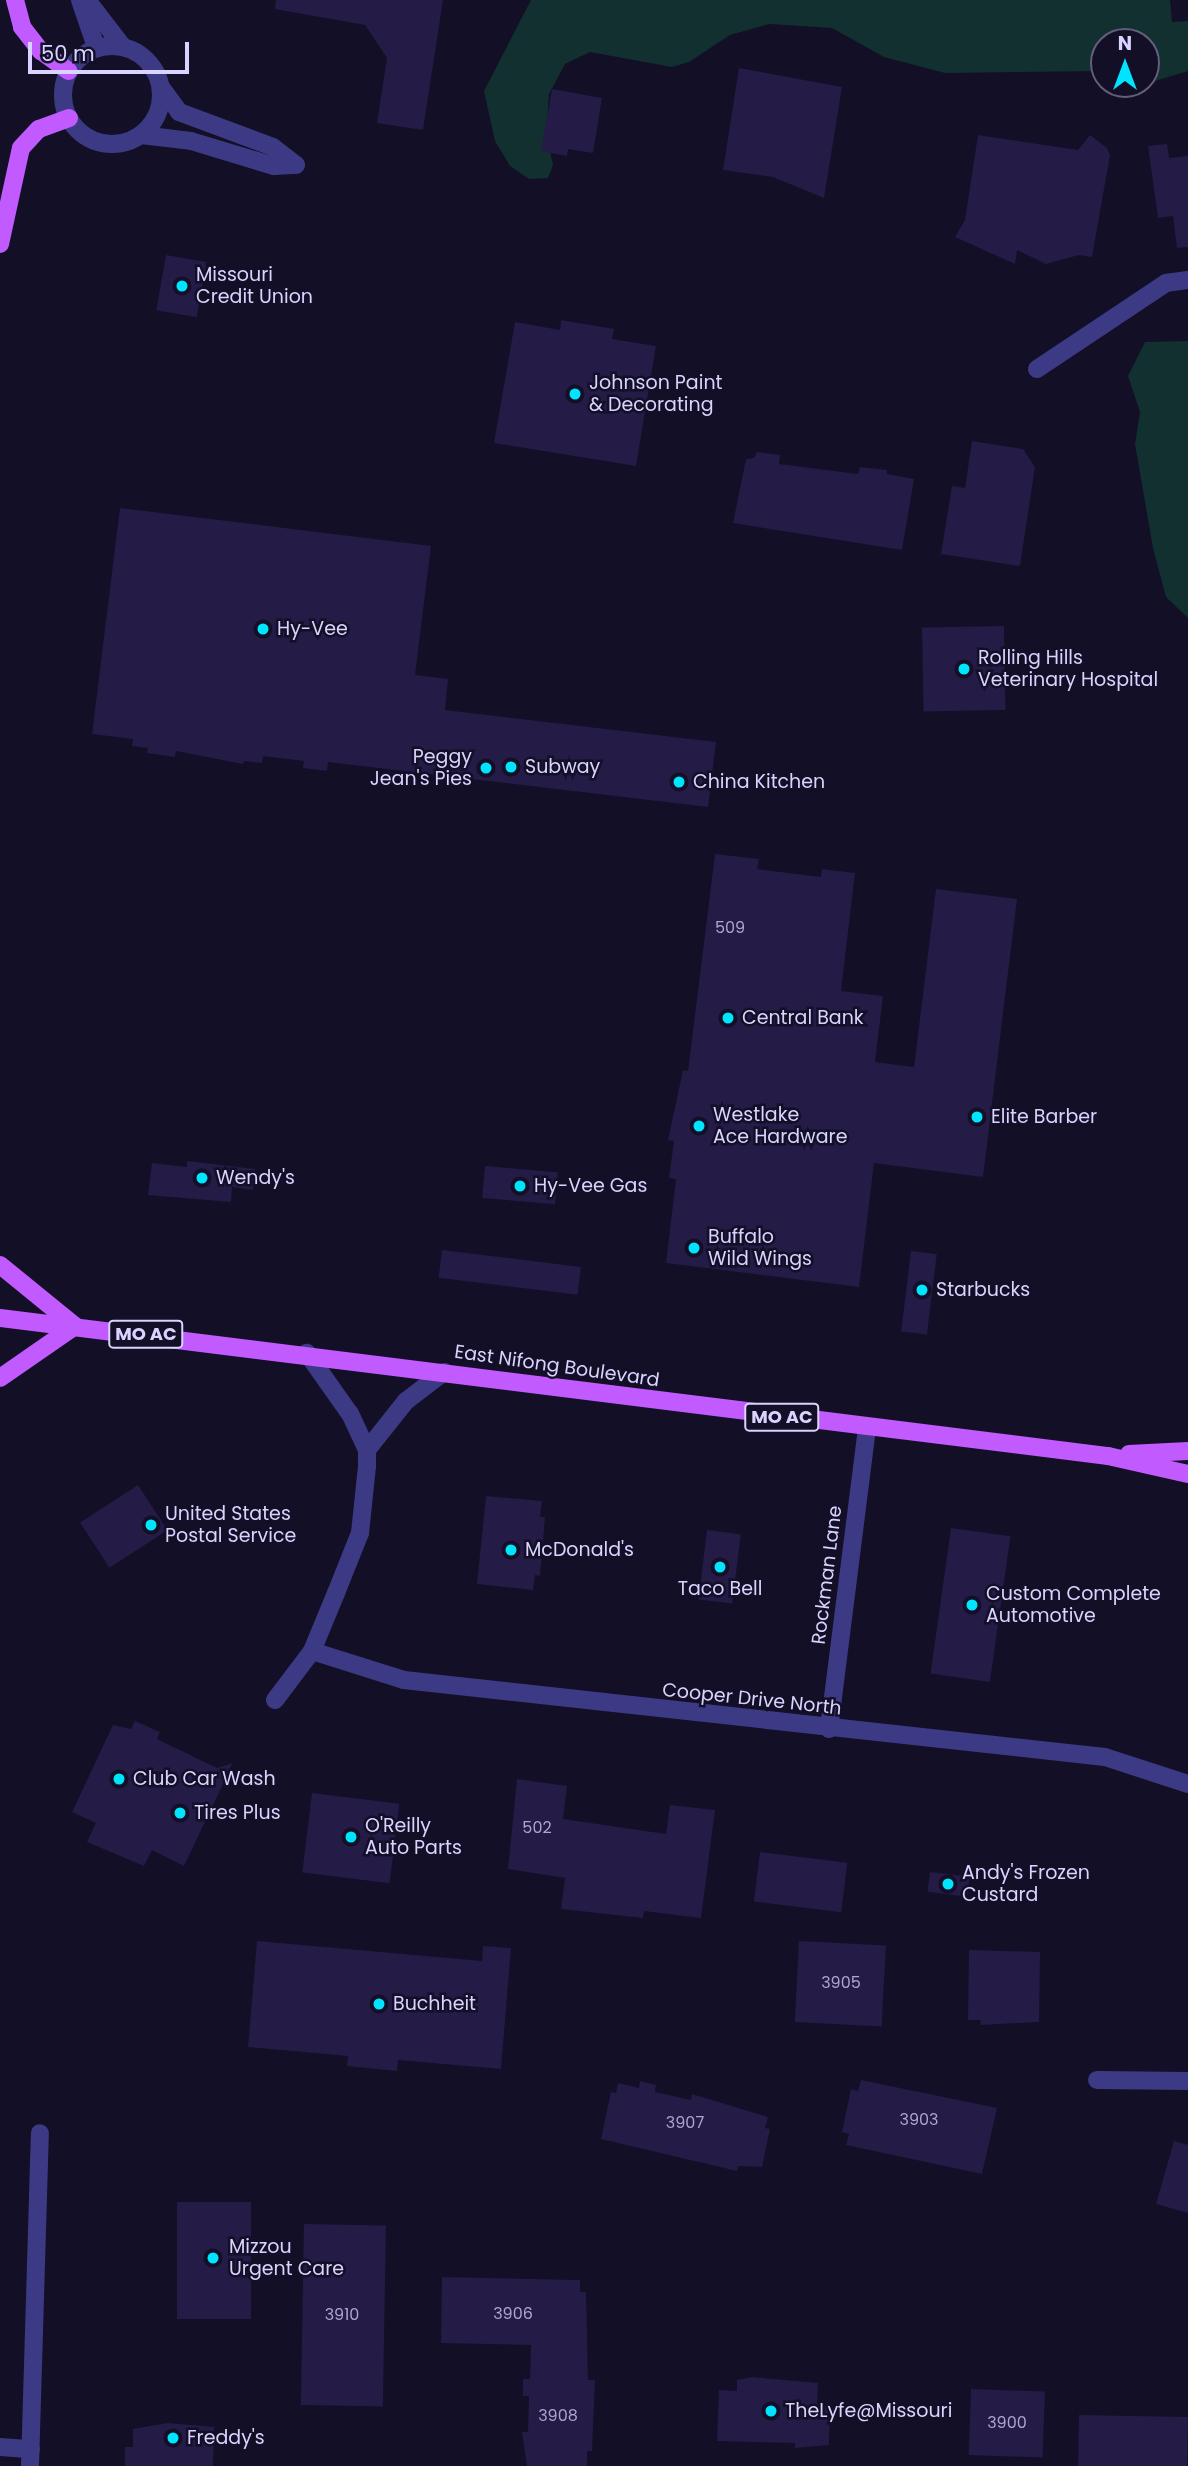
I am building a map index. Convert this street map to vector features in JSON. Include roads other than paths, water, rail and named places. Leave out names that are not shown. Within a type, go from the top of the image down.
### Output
[{"type":"main road","points":[[15,0],[22,27],[41,51],[69,71]]},
{"type":"main road","points":[[0,244],[21,148],[39,129],[69,118]]},
{"type":"main road","points":[[0,1265],[75,1326],[0,1378]]},
{"type":"main road","name":"East Nifong Boulevard","points":[[0,1318],[307,1353],[1108,1456],[1188,1474]]},
{"type":"main road","name":"East Nifong Boulevard","points":[[1108,1456],[1188,1451]]},
{"type":"street","points":[[80,0],[96,47]]},
{"type":"street","points":[[87,0],[123,47],[148,61],[161,87],[179,112],[273,148],[296,165],[274,166],[191,141],[141,135],[110,144],[94,140],[69,118],[63,87],[69,71],[96,47],[123,47]]},
{"type":"street","points":[[141,135],[158,113],[161,87]]},
{"type":"street","points":[[1037,369],[1167,284],[1188,280]]},
{"type":"street","points":[[275,1700],[312,1651],[360,1533],[367,1450],[338,1394],[307,1353]]},
{"type":"street","points":[[367,1450],[406,1401],[444,1372]]},
{"type":"street","name":"Rockman Lane","points":[[829,1729],[867,1427]]},
{"type":"street","name":"Cooper Drive North","points":[[312,1651],[404,1681],[1105,1757],[1188,1784]]},
{"type":"street","points":[[1097,2080],[1188,2081]]},
{"type":"street","points":[[0,2447],[30,2457],[40,2133]]},
{"type":"place","name":"Missouri Credit Union","points":[[182,286]]},
{"type":"place","name":"Johnson Paint & Decorating","points":[[575,394]]},
{"type":"place","name":"Hy-Vee","points":[[263,629]]},
{"type":"place","name":"Rolling Hills Veterinary Hospital","points":[[964,669]]},
{"type":"place","name":"Subway","points":[[511,767]]},
{"type":"place","name":"Peggy Jean's Pies","points":[[486,768]]},
{"type":"place","name":"China Kitchen","points":[[679,782]]},
{"type":"place","name":"Central Bank","points":[[728,1018]]},
{"type":"place","name":"Elite Barber","points":[[977,1117]]},
{"type":"place","name":"Westlake Ace Hardware","points":[[699,1126]]},
{"type":"place","name":"Wendy's","points":[[202,1178]]},
{"type":"place","name":"Hy-Vee Gas","points":[[520,1186]]},
{"type":"place","name":"Buffalo Wild Wings","points":[[694,1248]]},
{"type":"place","name":"Starbucks","points":[[922,1290]]},
{"type":"place","name":"United States Postal Service","points":[[151,1525]]},
{"type":"place","name":"McDonald's","points":[[511,1550]]},
{"type":"place","name":"Taco Bell","points":[[720,1567]]},
{"type":"place","name":"Custom Complete Automotive","points":[[972,1605]]},
{"type":"place","name":"Club Car Wash","points":[[119,1779]]},
{"type":"place","name":"Tires Plus","points":[[180,1813]]},
{"type":"place","name":"O'Reilly Auto Parts","points":[[351,1837]]},
{"type":"place","name":"Andy's Frozen Custard","points":[[948,1884]]},
{"type":"place","name":"Buchheit","points":[[379,2004]]},
{"type":"place","name":"Mizzou Urgent Care","points":[[213,2258]]},
{"type":"place","name":"TheLyfe@Missouri","points":[[771,2411]]},
{"type":"place","name":"Freddy's","points":[[173,2438]]}]
